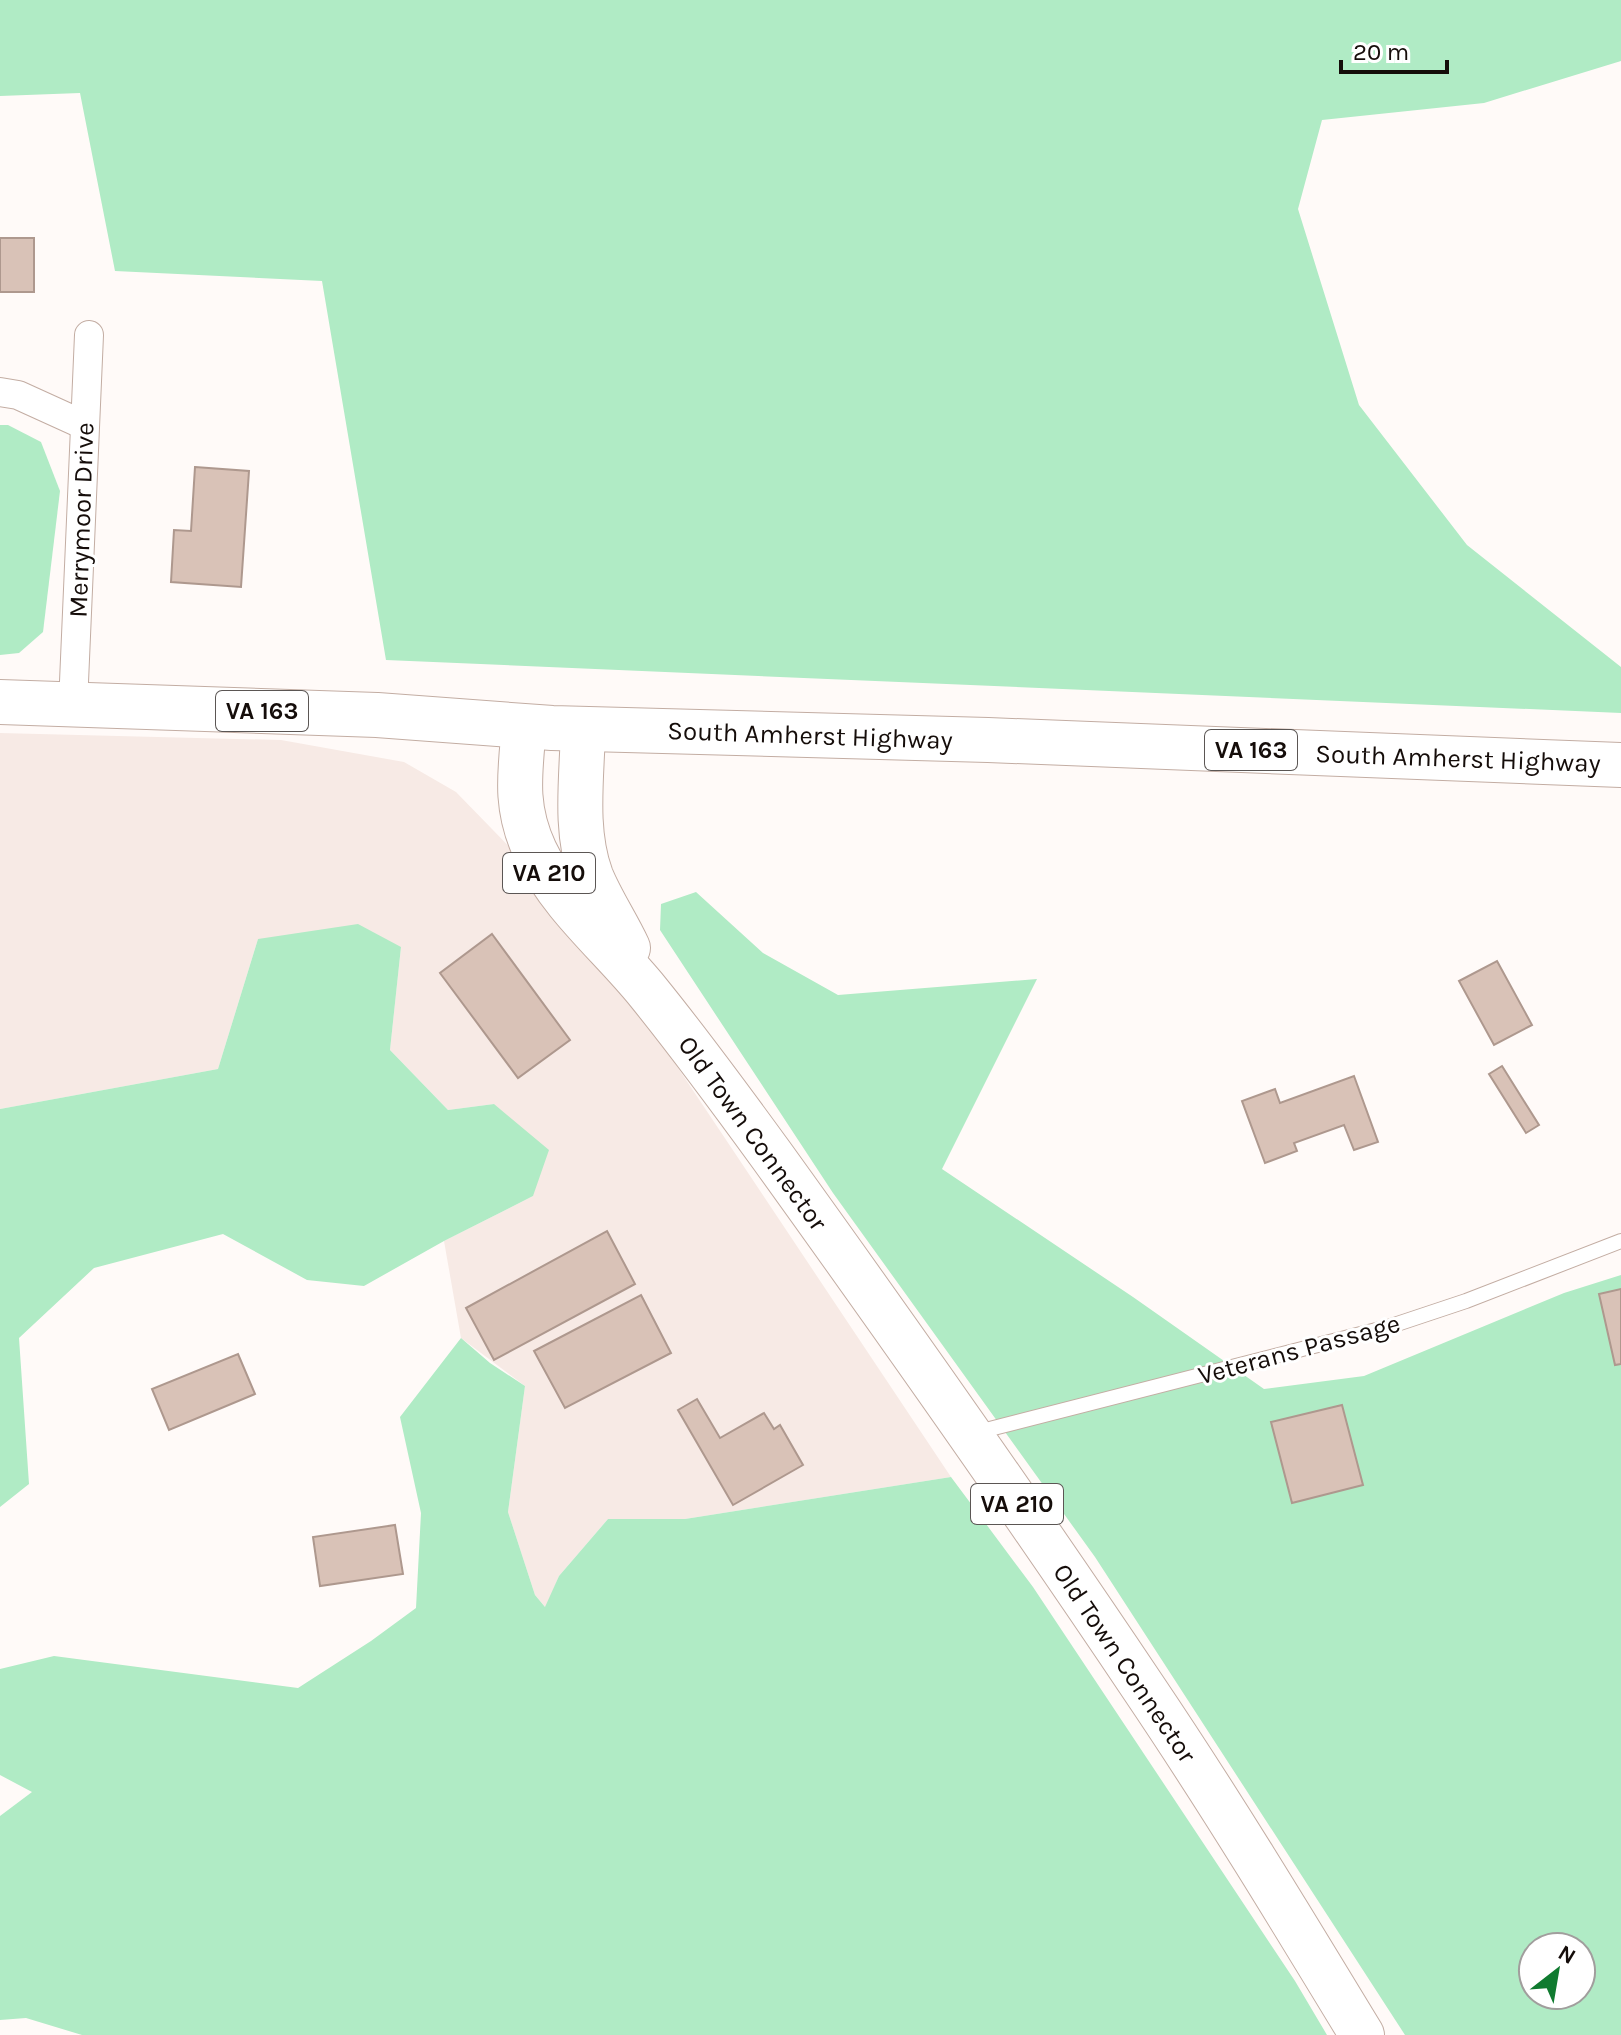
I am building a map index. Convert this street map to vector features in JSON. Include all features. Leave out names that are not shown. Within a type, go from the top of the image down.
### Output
[{"type":"main road","name":"South Amherst Highway","points":[[0,702],[377,715],[524,727],[988,740],[1621,765]]},
{"type":"main road","name":"Old Town Connector","points":[[524,727],[518,792],[535,851],[570,906],[647,990],[771,1155],[969,1435],[1145,1689],[1362,2035]]},
{"type":"main road","name":"Old Town Connector","points":[[583,729],[580,802],[584,846],[591,876],[647,990]]},
{"type":"street","name":"Merrymoor Drive","points":[[73,705],[89,335]]},
{"type":"street","points":[[0,392],[18,395],[84,425]]},
{"type":"lane","name":"Veterans Passage","points":[[969,1435],[1388,1327],[1466,1301],[1621,1241]]},
{"type":"shaded area","points":[[0,733],[281,740],[404,762],[456,792],[530,868],[636,1005],[951,1477],[685,1519],[608,1519],[559,1576],[546,1608],[535,1595],[508,1512],[525,1386],[461,1338],[444,1241],[533,1196],[494,1104],[448,1110],[390,1050],[401,947],[258,939],[218,1069],[0,1109]]},
{"type":"green space","points":[[0,0],[1621,0],[1621,61],[1484,103],[1322,120],[1298,209],[1359,405],[1467,545],[1621,667],[1621,713],[386,660],[322,281],[115,271],[80,93],[0,96]]},
{"type":"green space","points":[[0,425],[8,425],[41,442],[60,491],[43,632],[19,653],[0,655]]},
{"type":"green space","points":[[696,892],[763,953],[838,995],[1037,979],[942,1169],[1264,1389],[1364,1376],[1564,1293],[1621,1275],[1621,2035],[1405,2035],[1095,1557],[833,1193],[660,930],[661,904]]},
{"type":"green space","points":[[358,924],[401,947],[390,1050],[448,1110],[494,1104],[549,1150],[533,1196],[364,1286],[307,1280],[223,1234],[94,1268],[19,1338],[29,1484],[0,1507],[0,1109],[218,1069],[258,939]]},
{"type":"green space","points":[[461,1338],[490,1363],[525,1386],[508,1512],[535,1595],[545,1607],[559,1576],[608,1519],[685,1519],[951,1477],[1033,1587],[1295,1981],[1327,2035],[82,2035],[26,2018],[0,2020],[0,1816],[32,1792],[0,1775],[0,1669],[54,1656],[298,1688],[371,1641],[416,1608],[421,1513],[400,1417]]},
{"type":"building","points":[[0,238],[34,238],[34,292],[0,292]]},
{"type":"building","points":[[195,467],[249,471],[241,587],[171,582],[174,530],[191,531]]},
{"type":"building","points":[[492,934],[570,1040],[518,1078],[440,973]]},
{"type":"building","points":[[1497,961],[1532,1025],[1494,1045],[1459,981]]},
{"type":"building","points":[[1502,1066],[1539,1125],[1526,1133],[1489,1074]]},
{"type":"building","points":[[1354,1076],[1378,1142],[1354,1150],[1344,1125],[1294,1143],[1297,1151],[1265,1163],[1242,1101],[1275,1089],[1280,1103]]},
{"type":"building","points":[[607,1231],[635,1284],[494,1360],[466,1308]]},
{"type":"building","points":[[1621,1289],[1621,1364],[1615,1365],[1599,1294]]},
{"type":"building","points":[[641,1295],[671,1353],[565,1408],[534,1351]]},
{"type":"building","points":[[238,1354],[255,1394],[169,1430],[152,1389]]},
{"type":"building","points":[[697,1399],[720,1438],[764,1413],[774,1429],[780,1425],[803,1465],[733,1505],[678,1410]]},
{"type":"building","points":[[1342,1405],[1363,1485],[1292,1503],[1271,1422]]},
{"type":"building","points":[[395,1525],[403,1574],[320,1586],[313,1537]]}]
